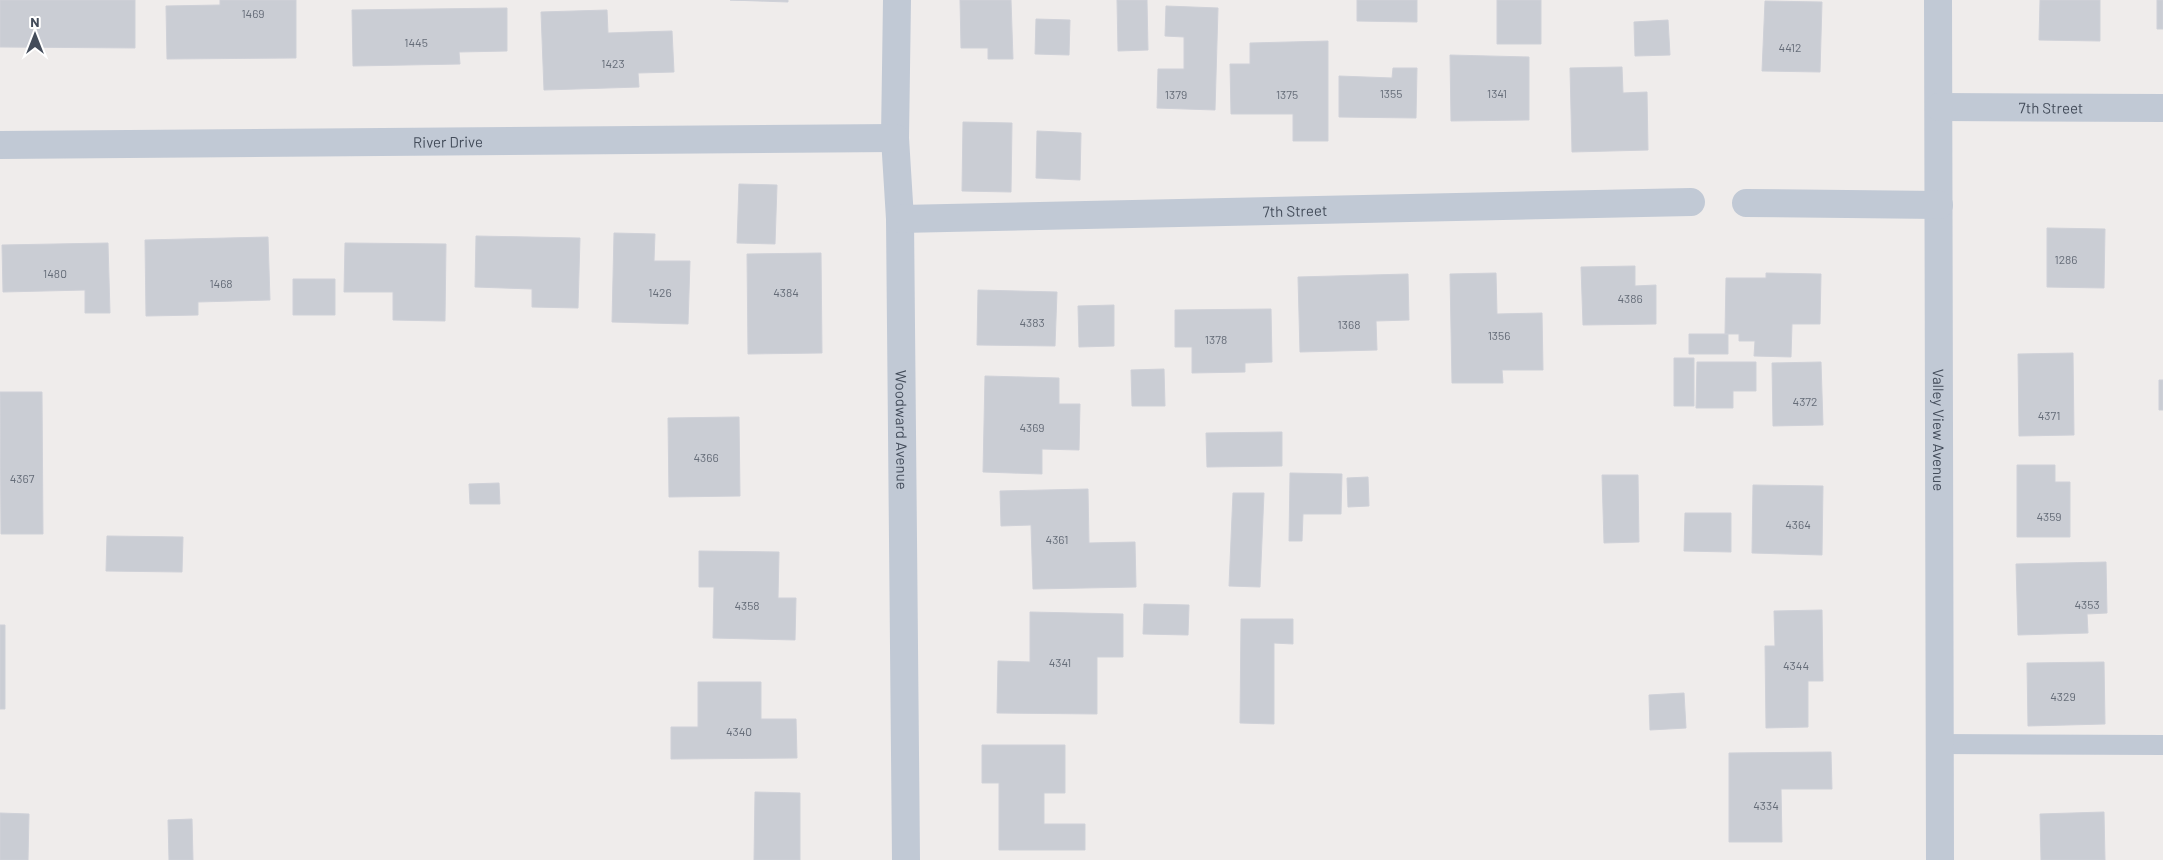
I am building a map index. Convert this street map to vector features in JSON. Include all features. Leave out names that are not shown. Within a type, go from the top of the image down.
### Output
[{"type":"street","name":"Woodward Avenue","points":[[897,0],[895,138],[900,219],[906,860]]},
{"type":"street","name":"Valley View Avenue","points":[[1938,0],[1940,860]]},
{"type":"street","name":"7th Street","points":[[1939,107],[2163,108]]},
{"type":"street","name":"River Drive","points":[[0,145],[895,138]]},
{"type":"street","name":"7th Street","points":[[900,219],[1691,202]]},
{"type":"street","points":[[1746,203],[1939,205]]},
{"type":"lane","points":[[1940,744],[2163,745]]},
{"type":"building","points":[[0,0],[135,0],[135,48],[0,47]]},
{"type":"building","points":[[220,0],[296,0],[296,58],[167,59],[166,6],[220,5]]},
{"type":"building","points":[[730,0],[788,0],[788,2]]},
{"type":"building","points":[[960,0],[1011,0],[1013,59],[988,59],[988,48],[961,48]]},
{"type":"building","points":[[1117,0],[1147,0],[1148,50],[1118,51]]},
{"type":"building","points":[[1357,0],[1417,0],[1417,22],[1357,21]]},
{"type":"building","points":[[1497,0],[1541,0],[1541,44],[1497,44]]},
{"type":"building","points":[[2040,0],[2100,0],[2100,41],[2039,40]]},
{"type":"building","points":[[2157,0],[2163,0],[2163,29],[2157,29]]},
{"type":"building","points":[[1765,1],[1822,2],[1820,72],[1762,71]]},
{"type":"building","points":[[1166,6],[1218,8],[1215,110],[1157,108],[1158,69],[1184,69],[1184,37],[1165,36]]},
{"type":"building","points":[[507,8],[507,51],[459,52],[460,64],[353,66],[352,10]]},
{"type":"building","points":[[607,10],[608,33],[672,31],[674,72],[638,73],[639,87],[544,90],[541,12]]},
{"type":"building","points":[[1036,19],[1070,20],[1069,55],[1035,54]]},
{"type":"building","points":[[1668,20],[1670,55],[1635,56],[1634,22]]},
{"type":"building","points":[[1328,41],[1328,141],[1293,141],[1293,114],[1231,114],[1230,64],[1250,64],[1250,43]]},
{"type":"building","points":[[1450,55],[1529,57],[1529,120],[1451,121]]},
{"type":"building","points":[[1622,67],[1623,93],[1647,92],[1648,150],[1572,152],[1570,68]]},
{"type":"building","points":[[1393,68],[1417,68],[1416,118],[1339,117],[1339,76],[1392,78]]},
{"type":"building","points":[[963,122],[1012,123],[1011,192],[962,191]]},
{"type":"building","points":[[1037,131],[1081,133],[1080,180],[1036,178]]},
{"type":"building","points":[[739,184],[777,185],[775,244],[737,243]]},
{"type":"building","points":[[2047,228],[2105,229],[2104,288],[2047,287]]},
{"type":"building","points":[[614,233],[655,234],[654,261],[690,261],[688,324],[612,322]]},
{"type":"building","points":[[476,236],[580,238],[578,308],[532,307],[532,289],[475,287]]},
{"type":"building","points":[[268,237],[270,300],[198,302],[198,315],[146,316],[145,240]]},
{"type":"building","points":[[108,243],[110,313],[85,313],[85,290],[3,292],[2,245]]},
{"type":"building","points":[[345,243],[446,244],[445,321],[393,320],[393,292],[344,292]]},
{"type":"building","points":[[821,253],[822,353],[748,354],[747,254]]},
{"type":"building","points":[[1635,266],[1635,286],[1656,285],[1656,324],[1583,325],[1581,267]]},
{"type":"building","points":[[1496,273],[1497,314],[1542,313],[1543,370],[1502,370],[1503,383],[1452,383],[1450,274]]},
{"type":"building","points":[[1766,273],[1821,274],[1820,324],[1792,324],[1791,357],[1754,356],[1755,341],[1739,341],[1739,334],[1725,334],[1726,278],[1766,278]]},
{"type":"building","points":[[1408,274],[1409,320],[1376,321],[1377,350],[1300,352],[1298,277]]},
{"type":"building","points":[[293,279],[335,279],[335,315],[293,315]]},
{"type":"building","points":[[978,290],[1057,292],[1055,346],[977,345]]},
{"type":"building","points":[[1114,305],[1114,346],[1079,347],[1078,306]]},
{"type":"building","points":[[1271,309],[1272,362],[1245,363],[1245,372],[1192,373],[1192,347],[1175,347],[1175,310]]},
{"type":"building","points":[[1689,334],[1728,334],[1728,354],[1689,354]]},
{"type":"building","points":[[2073,353],[2074,435],[2019,436],[2018,354]]},
{"type":"building","points":[[1674,358],[1694,358],[1694,406],[1674,406]]},
{"type":"building","points":[[1697,362],[1756,362],[1756,391],[1733,391],[1733,408],[1696,408]]},
{"type":"building","points":[[1821,362],[1823,425],[1773,426],[1772,363]]},
{"type":"building","points":[[1164,369],[1165,406],[1132,406],[1131,370]]},
{"type":"building","points":[[985,376],[1059,378],[1059,404],[1080,404],[1079,450],[1042,449],[1042,474],[983,472]]},
{"type":"building","points":[[2159,380],[2163,380],[2163,410],[2159,410]]},
{"type":"building","points":[[0,392],[42,392],[43,534],[1,534]]},
{"type":"building","points":[[739,417],[740,496],[669,497],[668,418]]},
{"type":"building","points":[[1282,432],[1282,466],[1207,467],[1206,433]]},
{"type":"building","points":[[2017,465],[2055,465],[2055,482],[2070,482],[2070,537],[2017,537]]},
{"type":"building","points":[[1290,473],[1342,474],[1341,514],[1303,514],[1302,541],[1289,541]]},
{"type":"building","points":[[1602,475],[1638,475],[1639,542],[1604,543]]},
{"type":"building","points":[[1368,477],[1369,506],[1348,507],[1347,478]]},
{"type":"building","points":[[499,483],[500,504],[470,504],[469,484]]},
{"type":"building","points":[[1753,485],[1823,486],[1822,555],[1752,553]]},
{"type":"building","points":[[1088,489],[1089,543],[1135,542],[1136,587],[1033,589],[1031,525],[1001,526],[1000,491]]},
{"type":"building","points":[[1233,493],[1264,493],[1260,587],[1229,586]]},
{"type":"building","points":[[1685,513],[1731,513],[1731,552],[1684,551]]},
{"type":"building","points":[[107,536],[183,537],[182,572],[106,571]]},
{"type":"building","points":[[699,551],[779,552],[778,598],[796,598],[795,640],[713,638],[714,587],[699,587]]},
{"type":"building","points":[[2106,562],[2107,613],[2087,614],[2088,633],[2018,635],[2016,564]]},
{"type":"building","points":[[1144,604],[1189,605],[1188,635],[1143,634]]},
{"type":"building","points":[[1822,610],[1823,681],[1808,681],[1808,727],[1766,728],[1765,646],[1775,646],[1774,611]]},
{"type":"building","points":[[1030,612],[1123,614],[1123,657],[1097,657],[1097,714],[997,713],[998,661],[1030,662]]},
{"type":"building","points":[[1241,619],[1293,619],[1293,644],[1274,643],[1274,724],[1240,723]]},
{"type":"building","points":[[0,625],[5,625],[5,709],[0,709]]},
{"type":"building","points":[[2104,662],[2105,724],[2028,726],[2027,663]]},
{"type":"building","points":[[698,682],[761,682],[761,719],[796,719],[797,758],[671,759],[671,727],[698,727]]},
{"type":"building","points":[[1684,693],[1686,728],[1650,730],[1649,695]]},
{"type":"building","points":[[982,745],[1065,745],[1065,793],[1044,793],[1044,824],[1085,824],[1085,850],[999,850],[999,783],[982,783]]},
{"type":"building","points":[[1831,752],[1832,789],[1781,789],[1782,842],[1729,842],[1729,753]]},
{"type":"building","points":[[755,792],[800,793],[800,860],[754,860]]},
{"type":"building","points":[[2104,812],[2105,860],[2041,860],[2040,814]]},
{"type":"building","points":[[0,813],[29,814],[28,860],[0,860]]},
{"type":"building","points":[[192,819],[193,860],[169,860],[168,820]]}]
